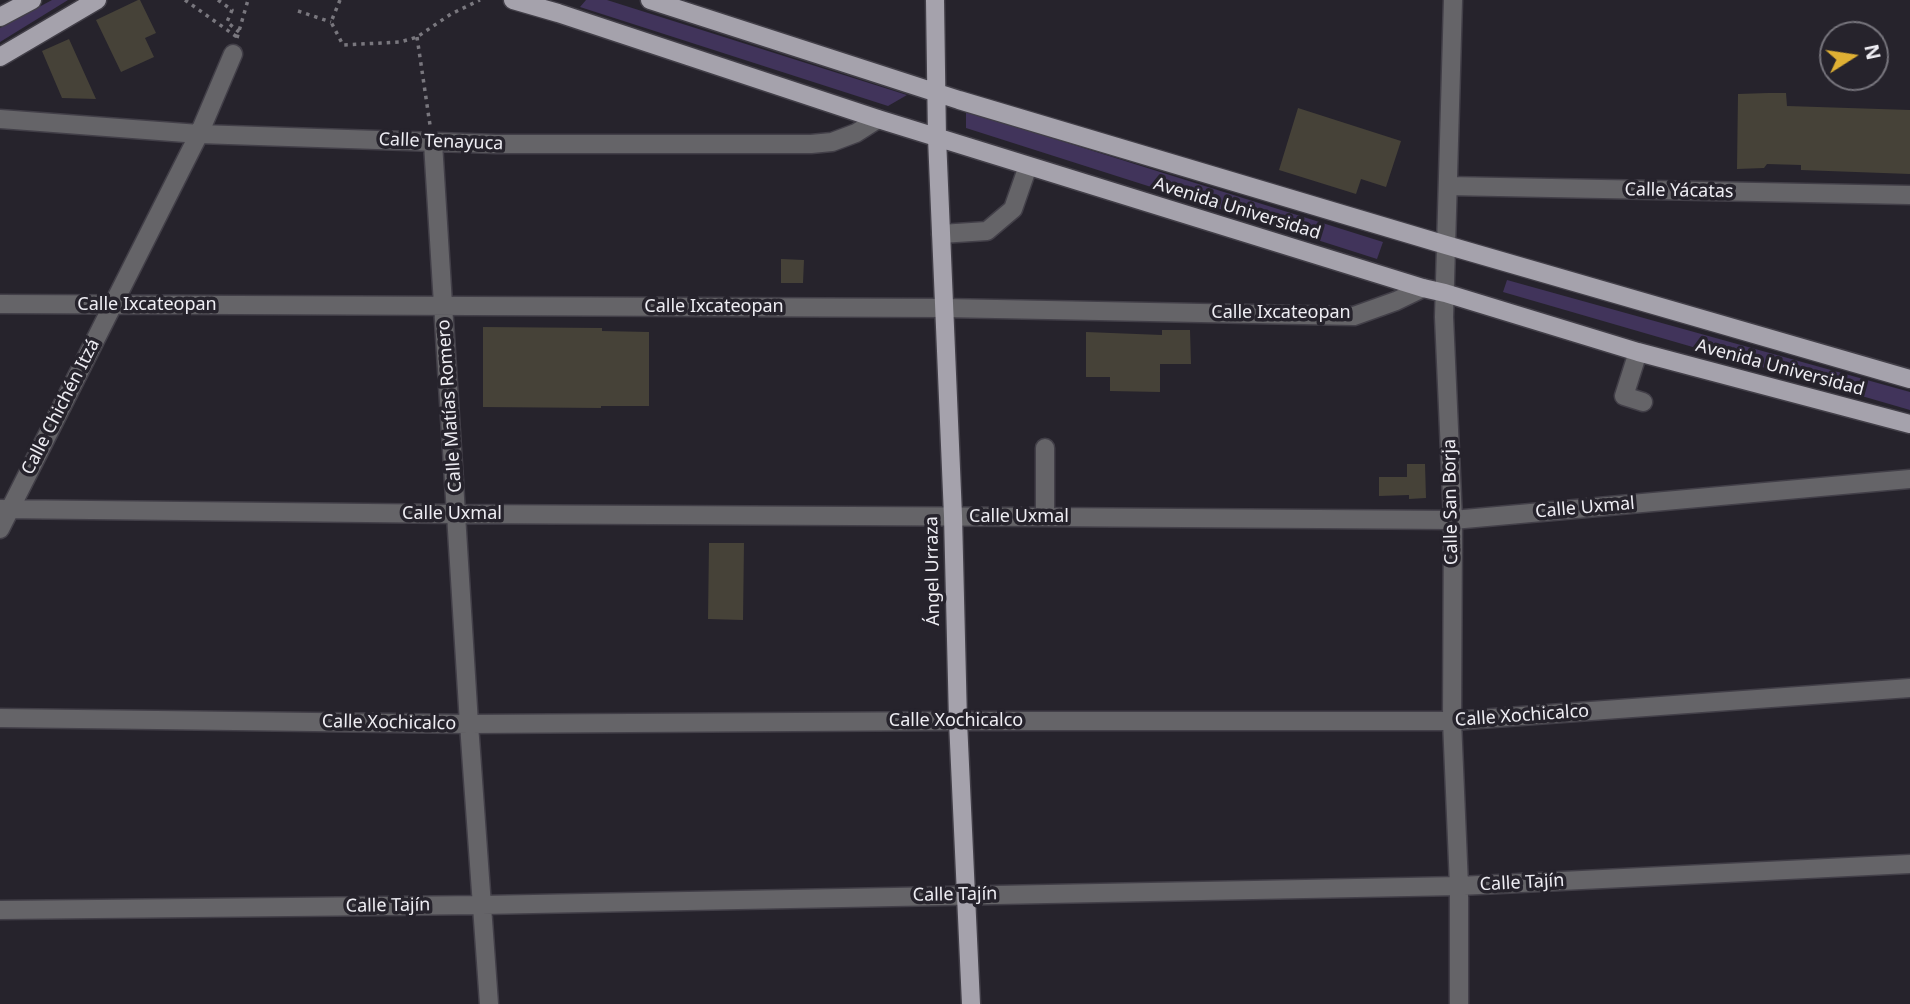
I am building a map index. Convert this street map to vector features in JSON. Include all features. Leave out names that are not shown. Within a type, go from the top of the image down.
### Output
[{"type":"main road","points":[[0,57],[97,0]]},
{"type":"main road","name":"Avenida Universidad","points":[[513,0],[561,6],[878,119],[1423,288],[1638,352],[1910,424]]},
{"type":"main road","name":"Avenida Universidad","points":[[650,0],[936,93],[1446,245],[1910,379]]},
{"type":"main road","points":[[935,0],[936,93]]},
{"type":"main road","points":[[0,17],[28,1]]},
{"type":"main road","name":"Ángel Urraza","points":[[936,93],[953,516],[958,721],[971,1004]]},
{"type":"street","name":"Calle San Borja","points":[[1453,0],[1444,317],[1453,520],[1452,721],[1459,886],[1459,1004]]},
{"type":"street","name":"Calle Chichén Itzá","points":[[0,530],[5,509],[199,134],[236,41]]},
{"type":"street","name":"Calle Tenayuca","points":[[0,119],[199,134],[433,143],[811,144],[832,142],[856,133],[878,119]]},
{"type":"street","name":"Calle Matías Romero","points":[[433,143],[489,1004]]},
{"type":"street","points":[[941,234],[987,231],[1013,209],[1028,166]]},
{"type":"street","name":"Calle Yácatas","points":[[1448,186],[1910,195]]},
{"type":"street","name":"Calle Ixcateopan","points":[[0,304],[945,308],[1354,316],[1423,288]]},
{"type":"street","points":[[1638,352],[1625,396],[1643,402]]},
{"type":"street","points":[[1045,448],[1045,517]]},
{"type":"street","name":"Calle Uxmal","points":[[5,509],[1453,520],[1910,479]]},
{"type":"street","name":"Calle Xochicalco","points":[[0,718],[469,724],[1452,721],[1910,688]]},
{"type":"street","name":"Calle Tajín","points":[[0,910],[482,905],[1459,886],[1910,864]]},
{"type":"path","points":[[185,0],[236,41]]},
{"type":"path","points":[[218,0],[232,10],[227,22],[236,41]]},
{"type":"path","points":[[236,41],[248,0]]},
{"type":"path","points":[[331,22],[340,0]]},
{"type":"path","points":[[298,11],[331,22],[343,45],[400,42],[417,37],[451,14],[480,0]]},
{"type":"path","points":[[417,37],[433,143]]},
{"type":"shaded area","points":[[52,0],[68,0],[0,42],[0,28]]},
{"type":"shaded area","points":[[586,0],[607,0],[907,95],[888,106],[580,7]]},
{"type":"shaded area","points":[[966,111],[1383,242],[1377,259],[966,128]]},
{"type":"shaded area","points":[[1507,280],[1910,392],[1910,410],[1503,292]]},
{"type":"building","points":[[138,0],[156,33],[145,38],[154,57],[121,72],[96,20]]},
{"type":"building","points":[[69,39],[96,99],[62,98],[42,51]]},
{"type":"building","points":[[1786,93],[1787,106],[1910,110],[1910,174],[1801,170],[1801,165],[1767,164],[1764,168],[1737,169],[1738,94]]},
{"type":"building","points":[[1298,108],[1401,141],[1386,187],[1361,179],[1356,194],[1279,170]]},
{"type":"building","points":[[781,259],[804,260],[803,283],[781,283]]},
{"type":"building","points":[[483,327],[602,328],[602,331],[649,332],[649,406],[483,407]]},
{"type":"building","points":[[1162,330],[1190,330],[1191,364],[1160,364],[1160,392],[1110,391],[1110,377],[1086,377],[1086,332],[1162,335]]},
{"type":"building","points":[[1407,464],[1425,464],[1426,498],[1409,499],[1409,495],[1379,496],[1379,477],[1407,477]]},
{"type":"building","points":[[709,543],[744,543],[743,620],[708,619]]}]
